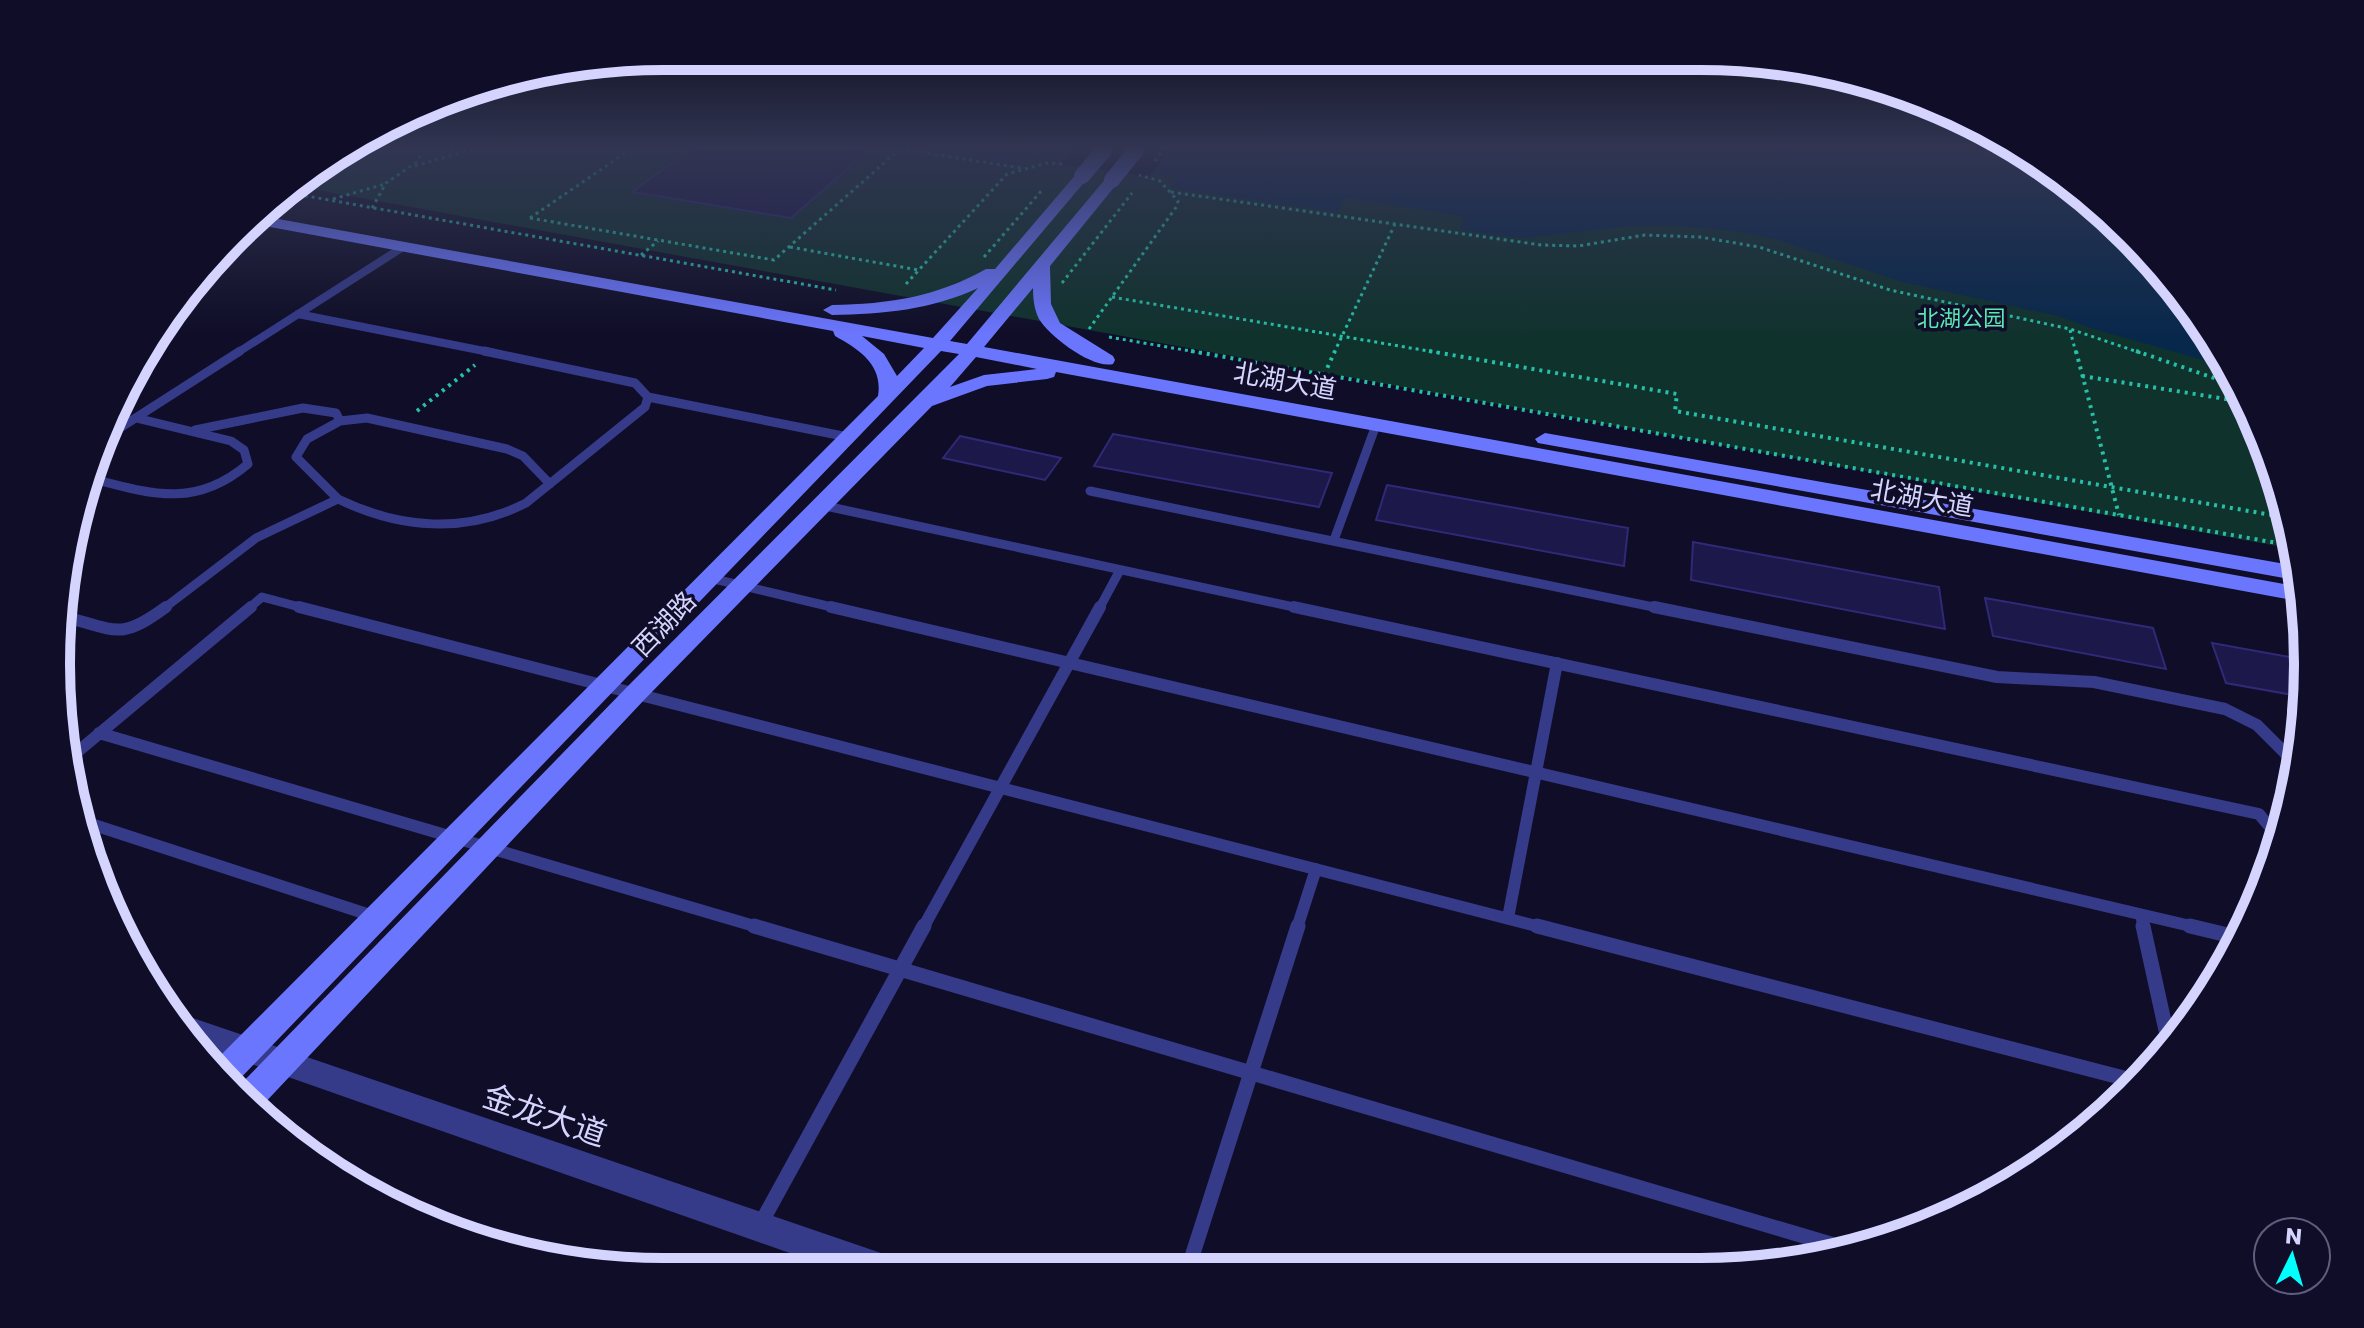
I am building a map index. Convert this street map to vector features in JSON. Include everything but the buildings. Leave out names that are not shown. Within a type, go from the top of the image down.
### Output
[{"type":"main road","name":"北湖大道","points":[[279,211],[1099,366],[2287,572]]},
{"type":"main road","name":"西湖路","points":[[229,1068],[887,398],[944,338],[1053,211]]},
{"type":"main road","name":"西湖路","points":[[253,1093],[636,693],[922,404],[978,344],[1087,211]]},
{"type":"main road","name":"北湖大道","points":[[267,222],[826,316]]},
{"type":"main road","points":[[826,316],[931,302],[969,288],[1011,261]]},
{"type":"main road","points":[[1043,265],[1038,297],[1050,321],[1099,366]]},
{"type":"main road","points":[[826,316],[877,357],[888,373],[891,385],[887,398]]},
{"type":"main road","points":[[922,404],[984,381],[1099,366]]},
{"type":"main road","name":"北湖大道","points":[[1099,366],[1376,425],[2290,593]]},
{"type":"street","name":"金龙大道","points":[[199,1033],[849,1258]]},
{"type":"lane","points":[[119,429],[403,247]]},
{"type":"lane","points":[[298,314],[617,378],[635,383],[648,397],[848,437]]},
{"type":"lane","points":[[550,484],[523,456],[507,449],[367,418],[340,421],[306,440],[296,457],[338,499],[369,512],[448,527],[512,511],[550,484],[645,407],[648,397]]},
{"type":"lane","points":[[191,431],[303,408],[329,410],[336,413],[340,421]]},
{"type":"lane","points":[[100,480],[174,497],[213,489],[248,464],[248,455],[243,447],[136,418]]},
{"type":"lane","points":[[1334,540],[1376,425]]},
{"type":"lane","points":[[1090,491],[1997,677],[2019,680],[2071,679],[2225,709],[2262,727],[2287,754]]},
{"type":"lane","points":[[72,619],[121,632],[139,627],[256,538],[338,499]]},
{"type":"lane","points":[[821,505],[2259,814],[2271,828]]},
{"type":"lane","points":[[759,1227],[1120,570]]},
{"type":"lane","points":[[710,578],[2228,935]]},
{"type":"lane","points":[[77,752],[262,597],[2125,1078]]},
{"type":"lane","points":[[1508,918],[1557,663]]},
{"type":"lane","points":[[99,733],[1830,1244]]},
{"type":"lane","points":[[92,824],[376,917]]},
{"type":"lane","points":[[1192,1258],[1316,869]]},
{"type":"lane","points":[[2141,915],[2166,1032]]},
{"type":"path","points":[[389,211],[840,291]]},
{"type":"path","points":[[540,211],[530,218],[774,260],[830,211]]},
{"type":"path","points":[[983,259],[1024,211]]},
{"type":"path","points":[[1061,285],[1118,211]]},
{"type":"path","points":[[1304,211],[1560,247],[1645,235],[1732,242],[1786,254],[1890,290],[2070,329],[2222,381]]},
{"type":"path","points":[[1324,375],[1395,224]]},
{"type":"path","points":[[641,255],[659,241]]},
{"type":"path","points":[[789,247],[919,270]]},
{"type":"path","points":[[1112,297],[1677,394],[1675,411],[2275,516]]},
{"type":"path","points":[[2070,329],[2119,515]]},
{"type":"path","points":[[1082,331],[2282,544]]},
{"type":"path","points":[[398,425],[492,353]]},
{"type":"path","points":[[2082,376],[2232,400]]},
{"type":"green space","name":"北湖公园","points":[[433,211],[2084,211],[2147,272],[2194,334],[2214,367],[2249,437],[2274,510],[2283,547]]},
{"type":"water","points":[[1431,211],[2084,211],[2147,272],[2194,334],[2211,362],[2058,316],[1902,282],[1775,239],[1742,232],[1670,225],[1629,226],[1525,238],[1460,230],[1464,216]]}]
